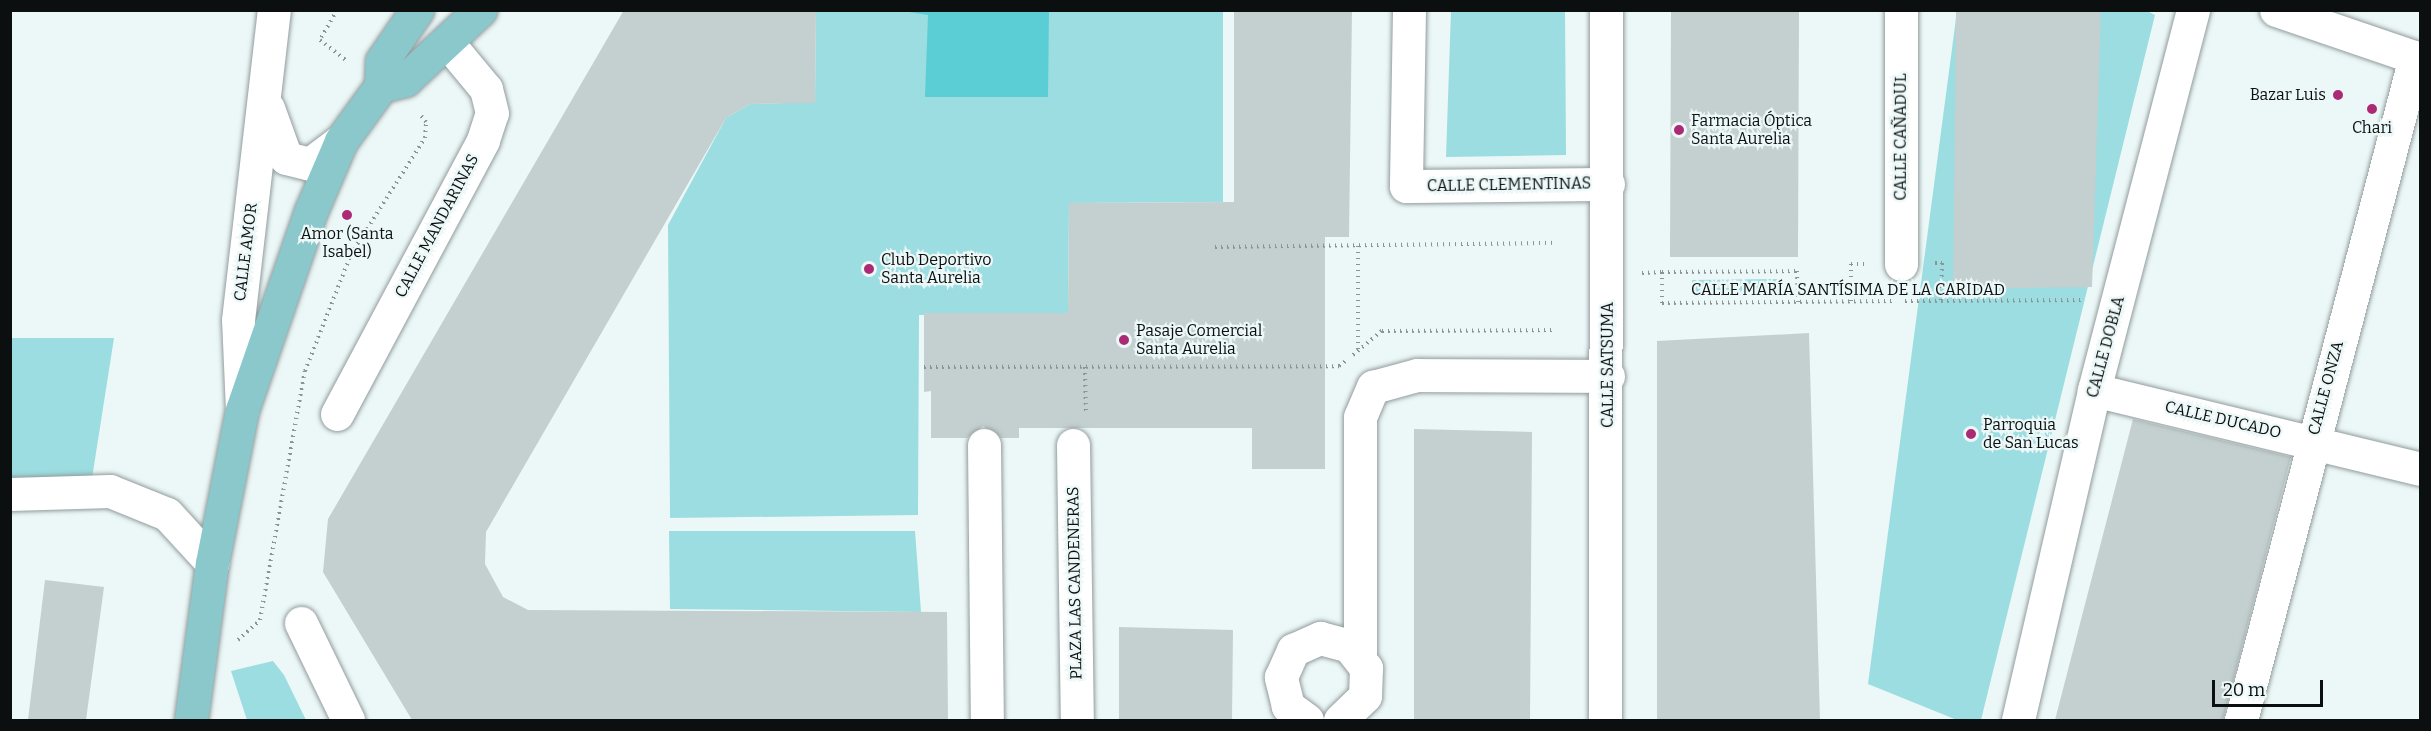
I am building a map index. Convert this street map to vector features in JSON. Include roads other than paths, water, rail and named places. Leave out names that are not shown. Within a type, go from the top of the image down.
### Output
[{"type":"main road","name":"CALLE AMOR","points":[[191,720],[212,563],[242,410],[311,212],[369,77],[417,10]]},
{"type":"main road","points":[[369,77],[405,80],[480,10]]},
{"type":"street","name":"CALLE AMOR","points":[[242,410],[238,320],[274,10]]},
{"type":"street","name":"CALLE CLEMENTINAS","points":[[1409,10],[1406,186],[1608,183]]},
{"type":"street","name":"CALLE SATSUMA","points":[[1605,720],[1608,376],[1606,10]]},
{"type":"street","name":"CALLE CAÑADUL","points":[[1901,10],[1901,264]]},
{"type":"street","name":"CALLE DOBLA","points":[[2018,720],[2094,390],[2193,10]]},
{"type":"street","points":[[2276,10],[2418,58]]},
{"type":"street","name":"CALLE MANDARINAS","points":[[337,414],[483,140],[492,113],[486,89],[447,42]]},
{"type":"street","name":"CALLE ONZA","points":[[2241,720],[2312,440],[2418,58]]},
{"type":"street","name":"CALLE AMOR","points":[[265,95],[278,146],[286,158],[309,164],[341,141]]},
{"type":"street","points":[[1340,720],[1365,696],[1366,668],[1360,656],[1360,417],[1373,387],[1417,375],[1608,376]]},
{"type":"street","name":"CALLE DUCADO","points":[[2094,390],[2312,440],[2421,469]]},
{"type":"street","name":"PLAZA LAS CANDENERAS","points":[[1077,720],[1079,434]]},
{"type":"street","points":[[984,445],[987,720]]},
{"type":"street","points":[[10,494],[110,491],[167,514],[212,563]]},
{"type":"street","points":[[301,623],[348,720]]},
{"type":"street","points":[[1307,720],[1288,706],[1282,692],[1282,670],[1293,650],[1320,638],[1335,639],[1360,656]]},
{"type":"place","name":"Bazar Luis","points":[[2338,95]]},
{"type":"place","name":"Chari","points":[[2372,109]]},
{"type":"place","name":"Farmacia Óptica Santa Aurelia","points":[[1679,130]]},
{"type":"place","name":"Amor (Santa Isabel)","points":[[347,215]]},
{"type":"place","name":"Club Deportivo Santa Aurelia","points":[[869,269]]},
{"type":"place","name":"Pasaje Comercial Santa Aurelia","points":[[1124,340]]},
{"type":"place","name":"Parroquia de San Lucas","points":[[1971,434]]}]
